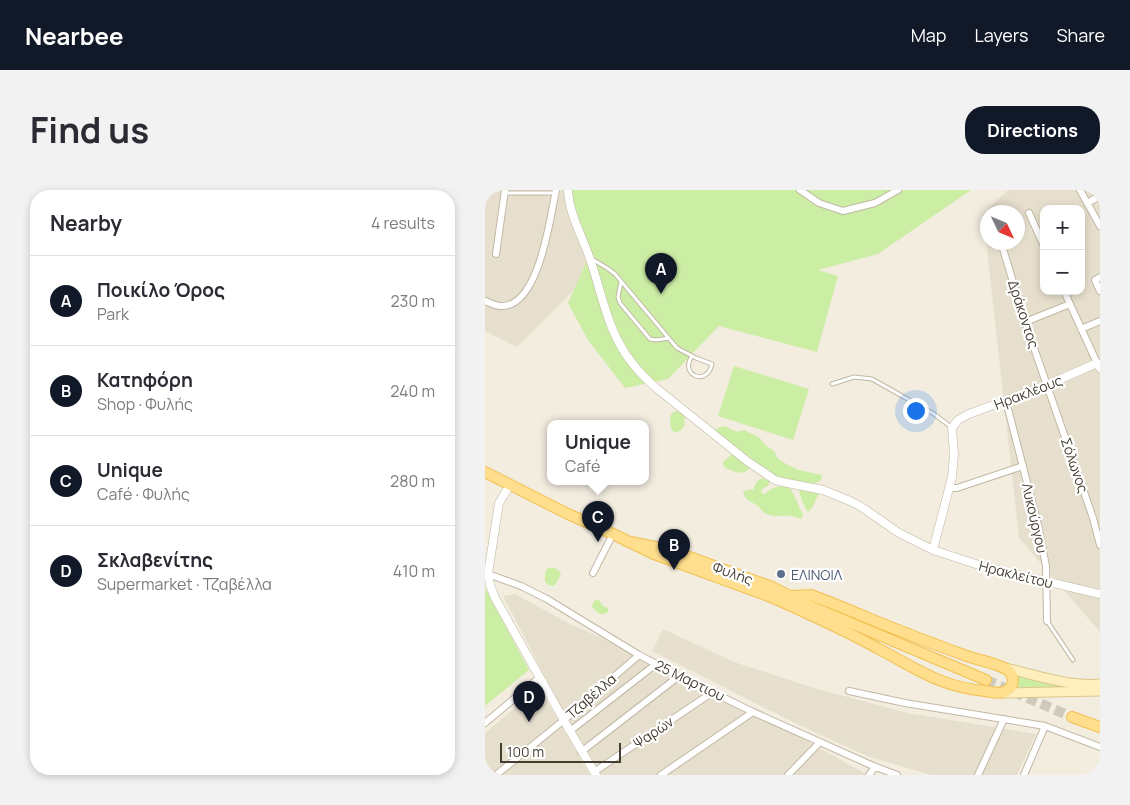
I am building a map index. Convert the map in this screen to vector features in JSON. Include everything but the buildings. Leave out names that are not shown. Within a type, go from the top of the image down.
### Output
[{"type":"main road","name":"Φυλής","points":[[485,472],[568,514],[667,559],[771,597],[808,605]]},
{"type":"main road","name":"Φυλής","points":[[626,541],[670,550],[772,587],[808,605],[986,680]]},
{"type":"main road","points":[[791,596],[811,595],[971,658],[1005,668],[1064,682],[1085,684],[1099,689]]},
{"type":"main road","points":[[771,597],[852,635],[942,682],[973,690],[1002,693],[1099,689]]},
{"type":"main road","points":[[1002,693],[1009,688],[1013,681],[1012,674],[1005,668]]},
{"type":"main road","points":[[1072,717],[1100,727]]},
{"type":"street","name":"Ηρακλείτου","points":[[568,190],[568,200],[589,258],[607,317],[622,349],[633,365],[655,387],[747,461],[770,477],[783,482],[823,490],[850,501],[899,533],[933,550],[982,566],[1100,594]]},
{"type":"street","points":[[801,190],[819,202],[843,211],[875,203],[898,190]]},
{"type":"street","points":[[1080,190],[1100,226]]},
{"type":"street","points":[[485,301],[499,306],[513,303],[525,293],[542,254],[556,191]]},
{"type":"street","points":[[496,254],[505,192]]},
{"type":"street","points":[[1087,203],[1100,196]]},
{"type":"street","points":[[1029,213],[1040,237]]},
{"type":"street","name":"Δράκοντος","points":[[1003,250],[1025,322],[1047,385]]},
{"type":"street","points":[[1100,277],[1095,280],[1100,291]]},
{"type":"street","points":[[1066,295],[1099,366]]},
{"type":"street","points":[[1025,322],[1070,304]]},
{"type":"street","points":[[1081,329],[1100,321]]},
{"type":"street","name":"Ηρακλέους","points":[[952,428],[958,420],[969,414],[1099,366]]},
{"type":"street","name":"Σόλωνος","points":[[1047,385],[1093,518],[1100,545]]},
{"type":"street","name":"Λυκούργου","points":[[1007,401],[1038,525],[1046,566],[1047,621]]},
{"type":"street","points":[[933,550],[949,488],[954,454],[952,428]]},
{"type":"street","points":[[949,488],[957,488],[1023,466]]},
{"type":"street","points":[[509,485],[499,502],[486,574],[495,598],[595,774]]},
{"type":"street","points":[[593,573],[613,534]]},
{"type":"street","name":"25 Μαρτιου","points":[[486,574],[521,586],[547,599],[639,655],[679,676],[753,712],[896,775]]},
{"type":"street","name":"Τζαβέλλα","points":[[497,775],[639,655]]},
{"type":"street","points":[[569,731],[656,664]]},
{"type":"street","points":[[581,752],[679,676]]},
{"type":"street","points":[[485,723],[540,677]]},
{"type":"street","points":[[849,691],[905,703],[1045,726],[1100,747]]},
{"type":"street","name":"Ψαρών","points":[[595,774],[713,692]]},
{"type":"street","points":[[661,775],[753,712]]},
{"type":"street","points":[[978,775],[1004,719]]},
{"type":"street","points":[[1025,775],[1045,726]]},
{"type":"street","points":[[788,775],[820,742]]},
{"type":"street","points":[[869,775],[875,767]]},
{"type":"lane","points":[[505,192],[556,191]]},
{"type":"lane","points":[[589,258],[607,268],[621,282],[677,348],[712,364],[707,375],[700,377],[691,373],[688,367],[692,356]]},
{"type":"lane","points":[[621,282],[618,297],[619,303],[650,339],[669,338]]},
{"type":"lane","points":[[833,384],[854,377],[872,379],[934,414],[952,428]]},
{"type":"lane","name":"Λυκούργου","points":[[1047,621],[1073,660]]},
{"type":"shaded area","points":[[485,190],[571,190],[571,195],[596,268],[517,347],[485,331]]},
{"type":"shaded area","points":[[1008,190],[1100,190],[1100,632],[1019,538],[987,250],[1025,250],[1025,205],[992,205]]},
{"type":"shaded area","points":[[515,594],[570,624],[691,677],[868,775],[600,775],[579,742],[503,596]]},
{"type":"shaded area","points":[[663,629],[734,662],[814,688],[908,713],[1036,734],[1017,775],[931,775],[867,756],[795,723],[652,651]]},
{"type":"shaded area","points":[[539,688],[590,775],[485,775],[485,733]]},
{"type":"green space","points":[[572,190],[971,190],[878,254],[818,270],[838,276],[817,352],[719,326],[668,379],[625,388],[588,340],[568,303],[591,252],[571,195]]},
{"type":"green space","points":[[734,366],[809,389],[793,440],[718,416]]},
{"type":"green space","points":[[678,411],[685,416],[684,427],[675,433],[671,429],[670,416],[673,412]]},
{"type":"green space","points":[[726,426],[735,431],[744,430],[760,438],[765,445],[774,451],[778,459],[799,470],[822,475],[821,480],[813,484],[805,484],[783,479],[765,471],[715,430]]},
{"type":"green space","points":[[733,454],[750,468],[747,471],[741,473],[725,468],[724,461]]},
{"type":"green space","points":[[762,478],[770,481],[768,486],[762,489],[761,493],[765,494],[777,487],[790,488],[803,513],[802,519],[791,516],[769,515],[746,499],[743,491],[754,489],[757,482]]},
{"type":"green space","points":[[799,490],[819,494],[808,512],[802,501]]},
{"type":"green space","points":[[548,568],[555,568],[561,575],[554,586],[545,582],[545,572]]},
{"type":"green space","points":[[485,588],[529,670],[485,706]]},
{"type":"green space","points":[[596,599],[608,608],[608,612],[601,614],[592,607]]},
{"type":"green space","points":[[1016,674],[1092,688],[1014,687]]},
{"type":"tunnel","points":[[986,680],[1072,717]]},
{"type":"place","name":"Ποικίλο Όρος","points":[[661,294]]},
{"type":"place","name":"Unique","points":[[598,542]]},
{"type":"place","name":"Κατηφόρη","points":[[674,570]]},
{"type":"place","name":"ΕΛΙΝΟΙΛ","points":[[781,574]]},
{"type":"place","name":"Σκλαβενίτης","points":[[529,722]]}]
